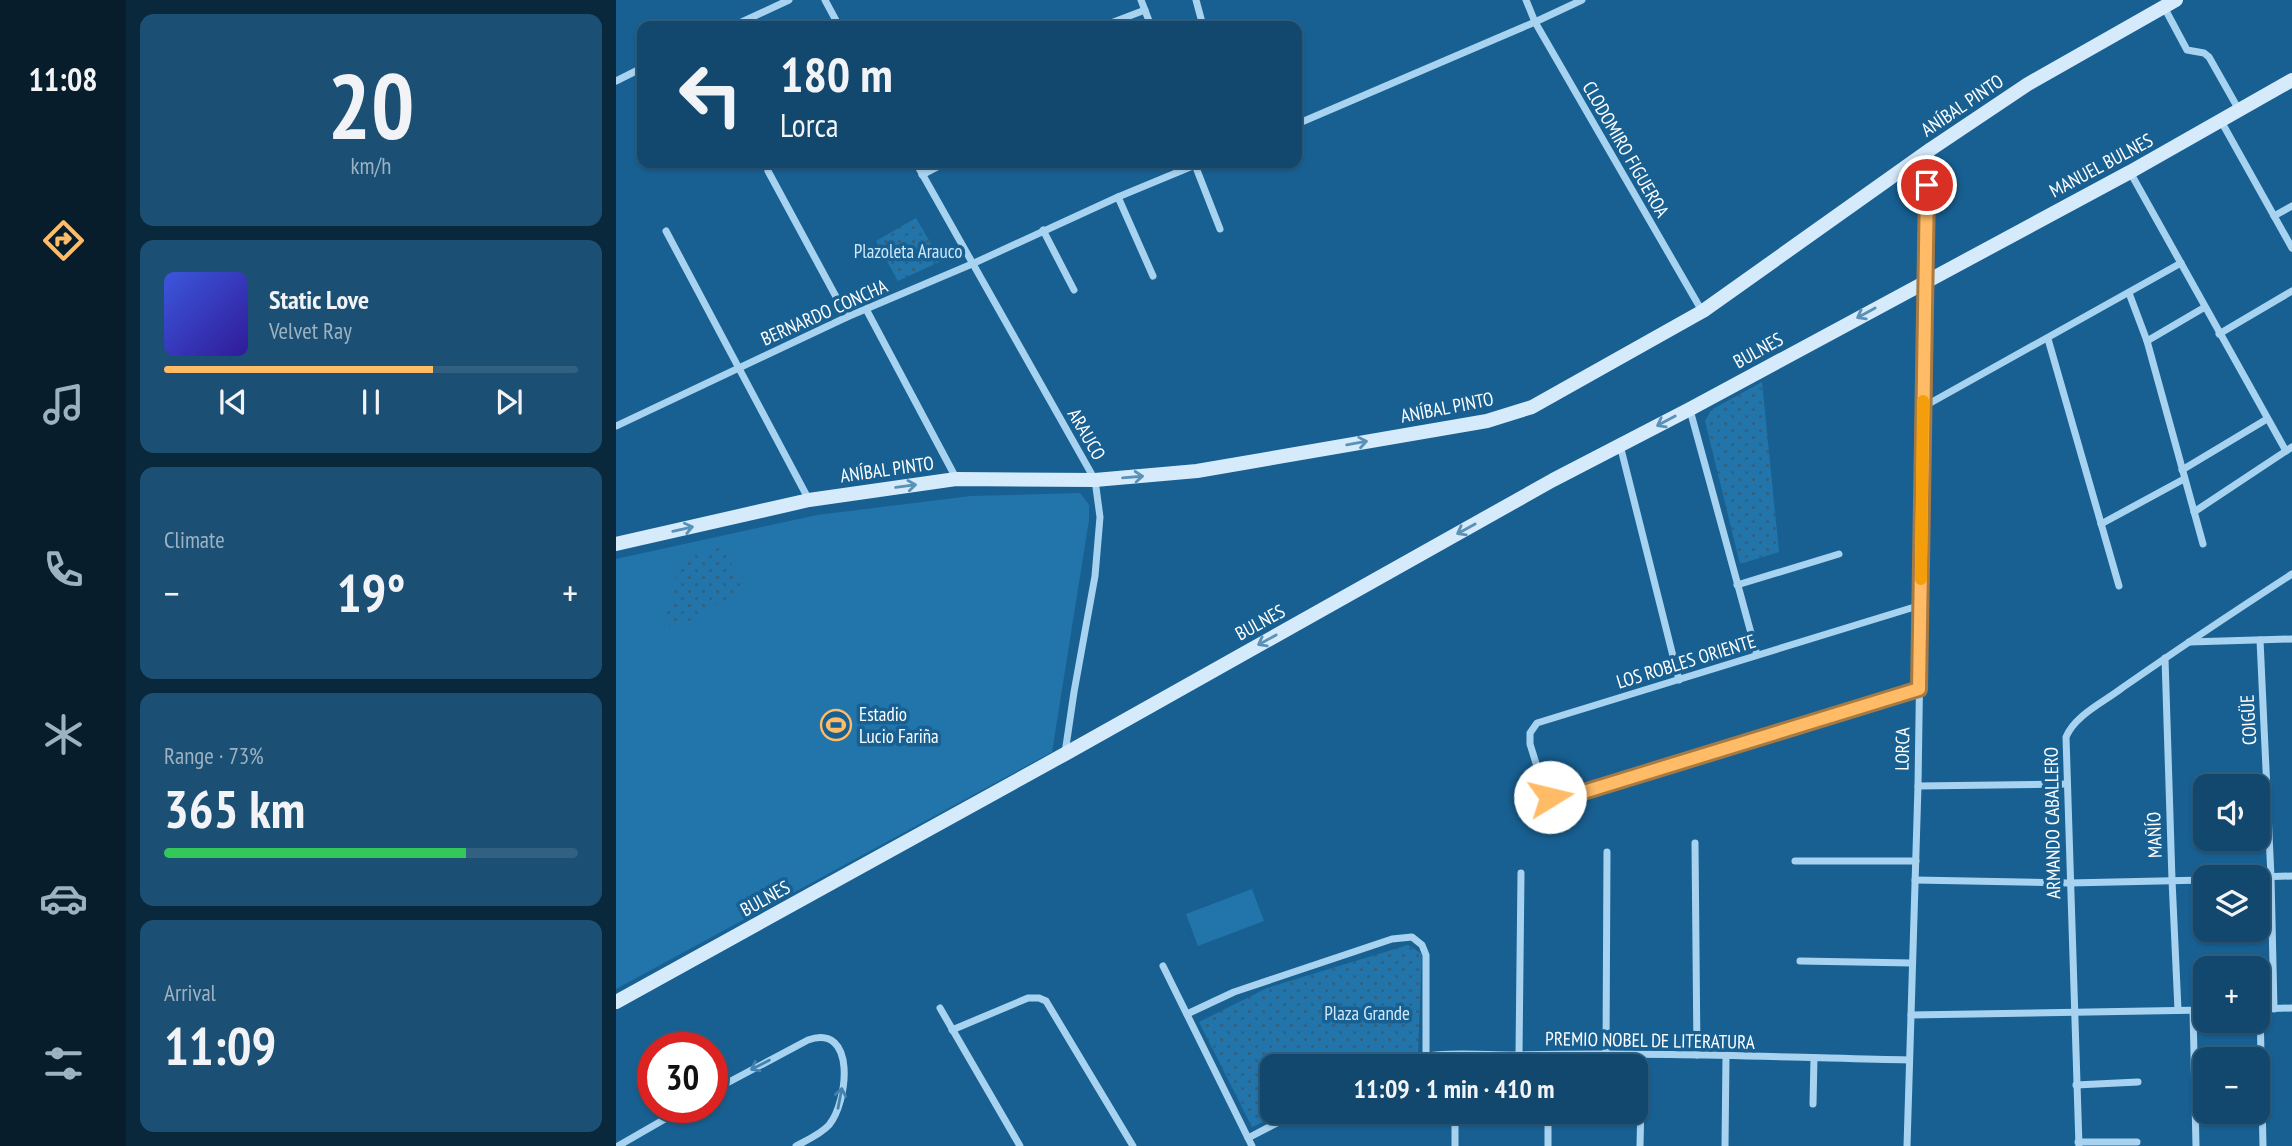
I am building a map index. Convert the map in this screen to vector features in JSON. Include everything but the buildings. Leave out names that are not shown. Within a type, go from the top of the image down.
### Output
[{"type":"street","points":[[744,21],[789,0]]},
{"type":"street","points":[[825,0],[836,21]]},
{"type":"street","points":[[1141,0],[1149,21]]},
{"type":"street","points":[[1196,0],[1202,21]]},
{"type":"street","name":"CLODOMIRO FIGUEROA","points":[[1526,0],[1535,22],[1703,311]]},
{"type":"street","points":[[1302,122],[1582,0]]},
{"type":"street","points":[[2170,3],[2187,50],[2204,53],[2209,57],[2239,110]]},
{"type":"street","name":"ANÍBAL PINTO","points":[[616,544],[809,500],[956,479],[1095,481],[1197,471],[1487,421],[1532,407],[1703,311],[1931,149],[2028,84],[2170,3]]},
{"type":"street","points":[[1116,21],[1145,10]]},
{"type":"street","points":[[616,80],[637,70]]},
{"type":"street","name":"MANUEL BULNES","points":[[1926,281],[2130,172],[2292,80]]},
{"type":"street","points":[[2221,121],[2292,248]]},
{"type":"street","name":"LORCA","points":[[1906,1146],[1918,786],[1927,185],[1931,149]]},
{"type":"street","name":"ARAUCO","points":[[919,168],[1095,481],[1100,517],[1095,576],[1065,754]]},
{"type":"street","points":[[922,174],[935,168]]},
{"type":"street","name":"BERNARDO CONCHA","points":[[616,426],[847,317],[1188,168]]},
{"type":"street","points":[[1199,168],[1220,229]]},
{"type":"street","points":[[1903,169],[1916,173],[1927,185]]},
{"type":"street","points":[[768,172],[847,317]]},
{"type":"street","points":[[2130,172],[2267,418],[2289,449],[2194,512]]},
{"type":"street","points":[[1118,197],[1153,276]]},
{"type":"street","points":[[2274,216],[2292,206]]},
{"type":"street","points":[[1043,230],[1074,290]]},
{"type":"street","points":[[666,231],[809,500]]},
{"type":"street","points":[[1923,407],[2181,263]]},
{"type":"street","name":"BULNES","points":[[616,1002],[1553,480],[1926,281]]},
{"type":"street","points":[[2219,334],[2292,291]]},
{"type":"street","points":[[2129,293],[2147,341],[2203,544]]},
{"type":"street","points":[[2147,341],[2205,307]]},
{"type":"street","points":[[866,309],[956,479]]},
{"type":"street","points":[[2048,339],[2119,586]]},
{"type":"street","points":[[1690,409],[1757,655]]},
{"type":"street","points":[[2182,470],[2267,418]]},
{"type":"street","points":[[1620,445],[1679,680]]},
{"type":"street","points":[[2101,524],[2184,479]]},
{"type":"street","points":[[1737,585],[1839,554]]},
{"type":"street","name":"ARMANDO CABALLERO","points":[[2079,1144],[2066,737],[2082,717],[2188,642],[2292,574]]},
{"type":"street","name":"LOS ROBLES ORIENTE","points":[[1919,689],[1564,798],[1550,797],[1542,786],[1530,744],[1530,733],[1534,726],[1921,605]]},
{"type":"street","points":[[2188,642],[2292,639]]},
{"type":"street","name":"COIGÜE","points":[[2260,640],[2274,1009]]},
{"type":"street","name":"MAÑÍO","points":[[2165,658],[2178,1010]]},
{"type":"street","points":[[1918,786],[2066,783]]},
{"type":"street","points":[[1695,844],[1697,1055]]},
{"type":"street","points":[[1606,1054],[1607,852]]},
{"type":"street","points":[[1795,861],[1916,861]]},
{"type":"street","points":[[1519,1054],[1521,873]]},
{"type":"street","points":[[2271,877],[2292,876]]},
{"type":"street","points":[[1915,880],[2069,883],[2193,880]]},
{"type":"street","points":[[1187,1014],[1234,992],[1392,939],[1412,937],[1422,945],[1426,954],[1426,1054]]},
{"type":"street","points":[[1800,961],[1912,963]]},
{"type":"street","points":[[1163,966],[1252,1146]]},
{"type":"street","points":[[952,1030],[1028,998],[1046,1001],[1133,1146]]},
{"type":"street","points":[[940,1008],[1020,1146]]},
{"type":"street","points":[[2270,1009],[2292,1008]]},
{"type":"street","points":[[1912,1015],[2193,1010]]},
{"type":"street","points":[[2194,1033],[2196,1146]]},
{"type":"street","points":[[2260,1033],[2263,1146]]},
{"type":"street","points":[[728,1082],[808,1040],[821,1036],[830,1038],[839,1048],[844,1064],[839,1107],[828,1125],[796,1146]]},
{"type":"street","name":"PREMIO NOBEL DE LITERATURA","points":[[1648,1055],[1909,1060]]},
{"type":"street","points":[[1725,1146],[1726,1056]]},
{"type":"street","points":[[1813,1104],[1814,1058]]},
{"type":"street","points":[[2076,1085],[2138,1083]]},
{"type":"street","points":[[618,1146],[658,1123]]},
{"type":"street","points":[[1248,1138],[1275,1124]]},
{"type":"street","points":[[1455,1124],[1455,1146]]},
{"type":"street","points":[[1548,1124],[1548,1146]]},
{"type":"street","points":[[1640,1124],[1640,1146]]},
{"type":"street","points":[[2079,1144],[2137,1142]]},
{"type":"green space","name":"Plazoleta Arauco","points":[[916,218],[941,261],[898,281],[876,241]]},
{"type":"green space","points":[[1762,382],[1779,552],[1740,564],[1705,421],[1711,410]]},
{"type":"green space","name":"Estadio Lucio Fariña","points":[[1080,493],[1089,505],[1089,520],[1052,752],[616,989],[616,559],[817,515],[971,496]]},
{"type":"green space","points":[[722,547],[745,589],[672,631],[664,618],[679,569],[677,560]]},
{"type":"green space","points":[[1252,889],[1264,921],[1198,946],[1186,914]]},
{"type":"green space","name":"Plaza Grande","points":[[1408,945],[1422,954],[1418,1053],[1260,1054],[1260,1123],[1252,1127],[1199,1022],[1267,988]]},
{"type":"slow traffic","points":[[1921,579],[1923,401]]},
{"type":"place","name":"Estadio Lucio Fariña","points":[[836,725]]},
{"type":"route","points":[[1550,797],[1564,798],[1919,689],[1927,185]]}]
